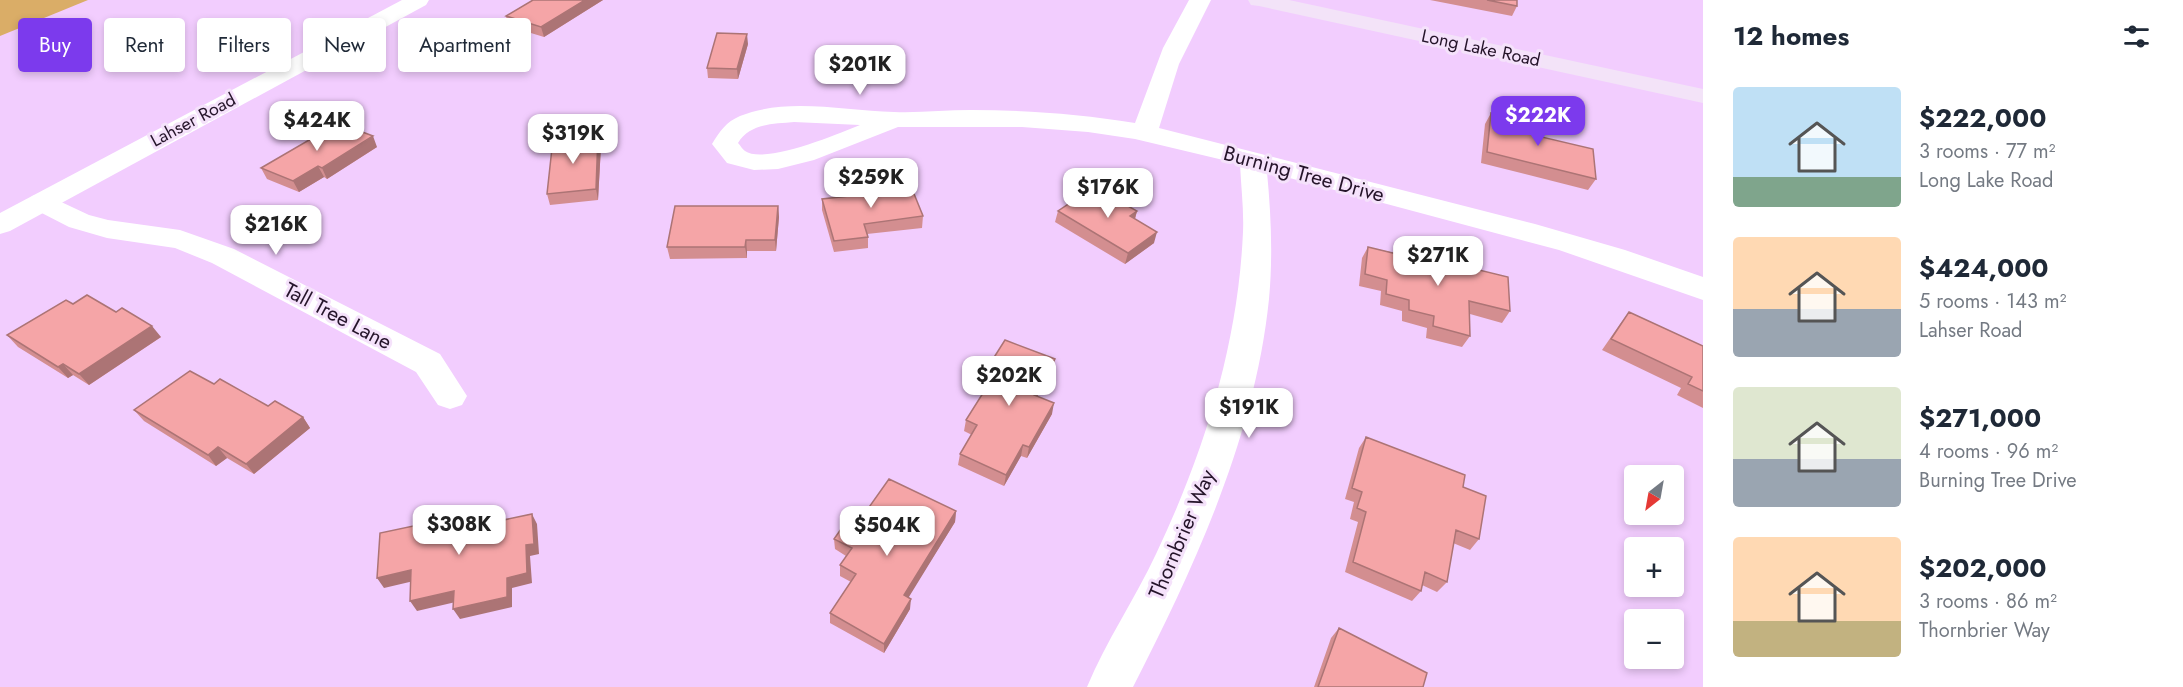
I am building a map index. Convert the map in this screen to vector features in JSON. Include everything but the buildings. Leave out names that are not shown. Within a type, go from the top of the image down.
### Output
[{"type":"main road","name":"Long Lake Road","points":[[1259,0],[1703,96]]},
{"type":"street","name":"Lahser Road","points":[[0,225],[418,0]]},
{"type":"street","points":[[1145,133],[1153,104],[1172,54],[1200,0]]},
{"type":"street","name":"Burning Tree Drive","points":[[894,120],[812,152],[771,163],[743,160],[732,155],[725,144],[727,138],[739,125],[766,116],[894,120],[1018,119],[1106,126],[1145,133],[1542,236],[1647,268],[1703,289]]},
{"type":"street","name":"Thornbrier Way","points":[[1108,687],[1168,573],[1209,475],[1236,388],[1252,310],[1259,243],[1258,198],[1253,161]]},
{"type":"street","name":"Tall Tree Lane","points":[[42,202],[79,221],[180,240],[223,256],[428,363],[450,396]]},
{"type":"shaded area","points":[[0,0],[88,0],[44,18],[18,18],[18,29],[0,36]]}]
